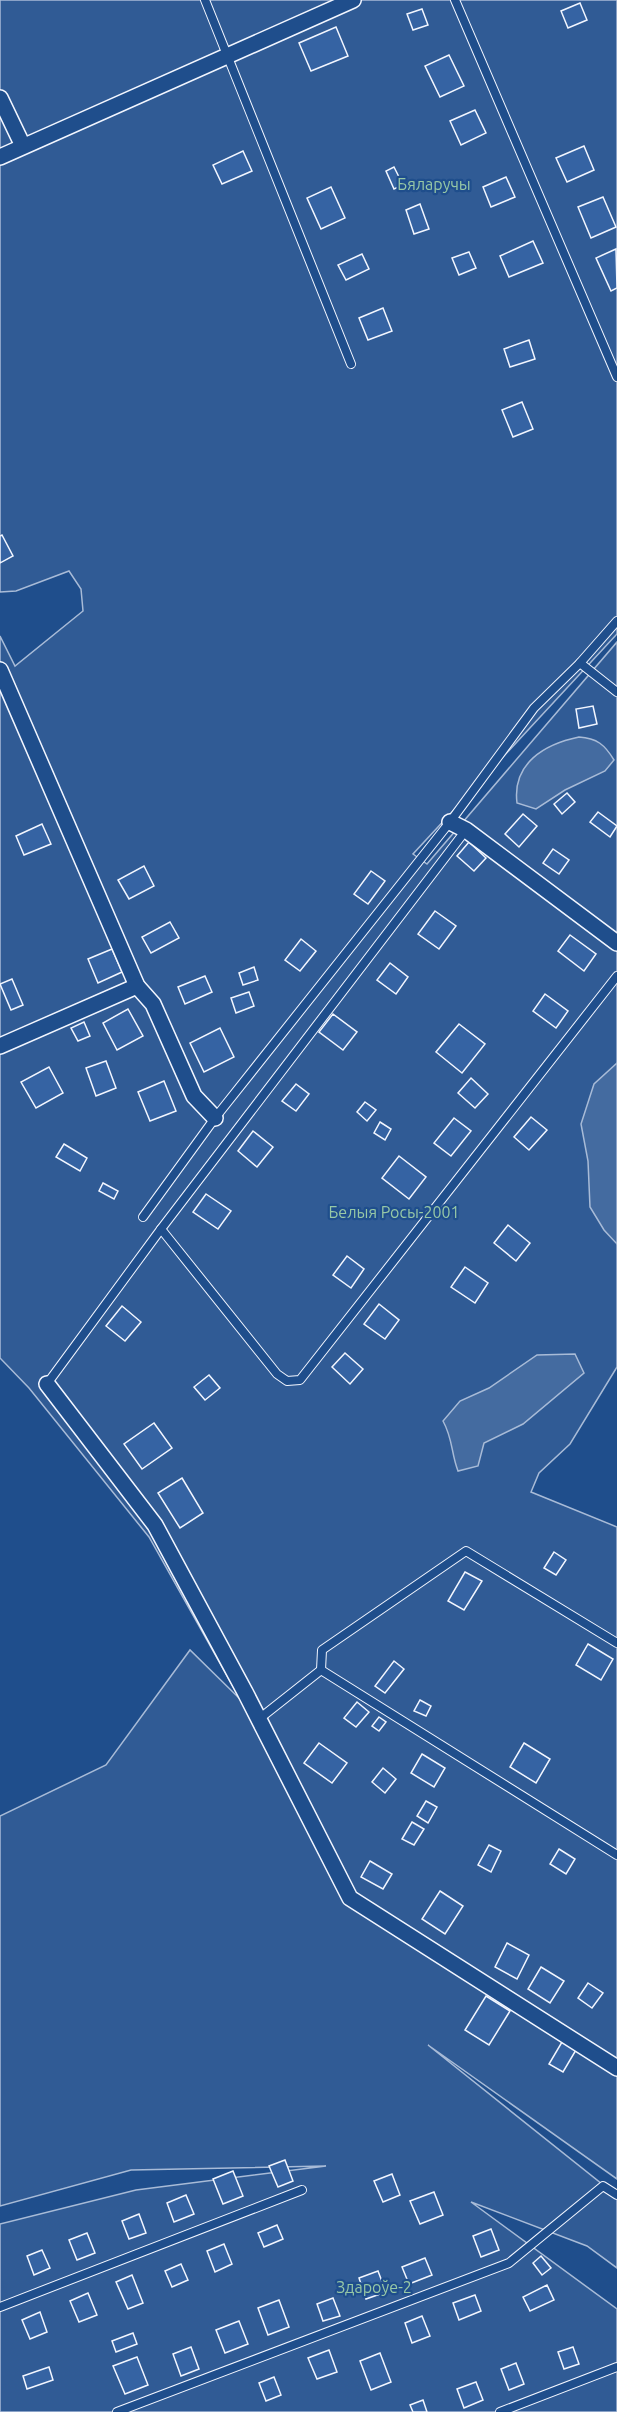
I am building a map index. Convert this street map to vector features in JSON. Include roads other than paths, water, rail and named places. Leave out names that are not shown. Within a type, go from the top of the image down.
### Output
[{"type":"street","points":[[0,157],[353,0]]},
{"type":"street","points":[[0,98],[23,146]]},
{"type":"street","points":[[0,670],[137,986],[153,1004],[194,1096],[215,1118]]},
{"type":"street","points":[[450,822],[466,831],[617,943]]},
{"type":"street","points":[[0,1046],[137,986]]},
{"type":"street","points":[[47,1383],[155,1526],[259,1719],[350,1898],[617,2068]]},
{"type":"lane","points":[[205,0],[351,364]]},
{"type":"lane","points":[[455,0],[617,377]]},
{"type":"lane","points":[[143,1217],[215,1118],[450,822],[534,708],[580,663],[617,621]]},
{"type":"lane","points":[[580,663],[617,692]]},
{"type":"lane","points":[[47,1383],[161,1229],[466,831]]},
{"type":"lane","points":[[161,1229],[277,1374],[287,1381],[300,1380],[617,976]]},
{"type":"lane","points":[[259,1719],[321,1670],[322,1650],[466,1551],[617,1643]]},
{"type":"lane","points":[[321,1670],[617,1855]]},
{"type":"lane","points":[[117,2412],[510,2263],[603,2186],[617,2195]]},
{"type":"lane","points":[[0,2307],[302,2190]]},
{"type":"lane","points":[[500,2412],[617,2367]]},
{"type":"park label","name":"Бяларучы","points":[[434,184]]},
{"type":"park label","name":"Белыя Росы-2001","points":[[394,1212]]},
{"type":"park label","name":"Здароўе-2","points":[[374,2287]]}]
